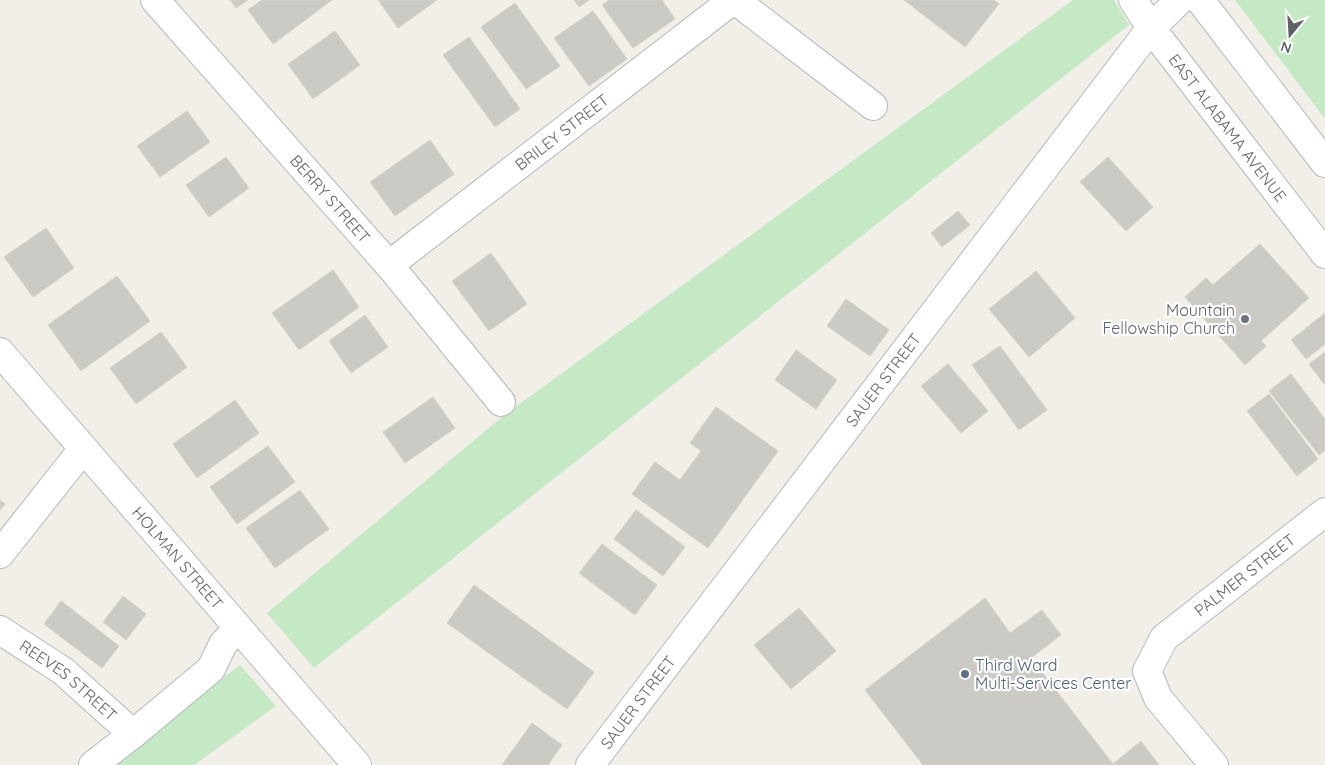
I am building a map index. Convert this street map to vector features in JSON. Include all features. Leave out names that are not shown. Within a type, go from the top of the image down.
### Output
[{"type":"street","name":"BERRY STREET","points":[[155,0],[388,265],[502,402]]},
{"type":"street","name":"BRILEY STREET","points":[[388,265],[734,0]]},
{"type":"street","points":[[734,0],[873,106]]},
{"type":"street","name":"EAST ALABAMA AVENUE","points":[[1133,0],[1151,28],[1325,254]]},
{"type":"street","name":"SAUER STREET","points":[[590,765],[1151,28],[1180,0]]},
{"type":"street","points":[[1200,0],[1325,163]]},
{"type":"street","name":"HOLMAN STREET","points":[[0,352],[357,765]]},
{"type":"street","points":[[0,554],[83,449]]},
{"type":"street","name":"PALMER STREET","points":[[1214,765],[1158,698],[1147,671],[1164,638],[1325,512]]},
{"type":"street","points":[[93,765],[210,669],[223,644],[238,628]]},
{"type":"street","name":"REEVES STREET","points":[[0,630],[64,671],[133,734]]},
{"type":"green space","points":[[1073,0],[1114,0],[1129,25],[314,668],[267,613],[502,417]]},
{"type":"green space","points":[[1235,0],[1325,0],[1325,119]]},
{"type":"green space","points":[[240,665],[276,706],[194,765],[109,765]]},
{"type":"building","points":[[230,0],[248,0],[236,8]]},
{"type":"building","points":[[262,0],[332,0],[273,44],[248,10]]},
{"type":"building","points":[[378,0],[437,0],[398,28]]},
{"type":"building","points":[[574,0],[589,0],[579,7]]},
{"type":"building","points":[[609,0],[662,0],[675,19],[633,48],[602,5]]},
{"type":"building","points":[[904,0],[994,0],[999,4],[965,47]]},
{"type":"building","points":[[515,3],[560,66],[526,89],[481,27]]},
{"type":"building","points":[[593,11],[627,59],[589,86],[554,38]]},
{"type":"building","points":[[335,31],[360,65],[313,99],[288,64]]},
{"type":"building","points":[[469,37],[520,109],[495,127],[443,55]]},
{"type":"building","points":[[187,111],[210,142],[160,177],[137,146]]},
{"type":"building","points":[[430,140],[454,174],[395,216],[370,182]]},
{"type":"building","points":[[226,157],[249,188],[209,217],[186,185]]},
{"type":"building","points":[[1108,157],[1153,207],[1126,231],[1080,182]]},
{"type":"building","points":[[958,211],[970,225],[942,247],[931,233]]},
{"type":"building","points":[[46,228],[74,268],[33,297],[4,257]]},
{"type":"building","name":"Mountain Fellowship Church","points":[[1260,244],[1309,298],[1261,341],[1266,346],[1245,365],[1185,297],[1206,278],[1213,285]]},
{"type":"building","points":[[491,253],[527,304],[489,331],[452,281]]},
{"type":"building","points":[[333,270],[359,307],[299,350],[272,313]]},
{"type":"building","points":[[1036,271],[1075,318],[1029,357],[989,309]]},
{"type":"building","points":[[117,276],[150,321],[81,371],[48,325]]},
{"type":"building","points":[[846,299],[889,330],[870,356],[827,326]]},
{"type":"building","points":[[1325,313],[1325,344],[1306,359],[1291,340]]},
{"type":"building","points":[[365,315],[388,347],[351,373],[329,341]]},
{"type":"building","points":[[161,332],[187,367],[136,404],[110,368]]},
{"type":"building","points":[[1000,346],[1047,410],[1019,430],[972,365]]},
{"type":"building","points":[[796,350],[837,380],[816,409],[775,380]]},
{"type":"building","points":[[1325,352],[1325,385],[1309,364]]},
{"type":"building","points":[[948,364],[988,411],[961,433],[921,386]]},
{"type":"building","points":[[1291,374],[1325,419],[1325,450],[1319,455],[1269,391]]},
{"type":"building","points":[[1269,394],[1318,459],[1297,476],[1247,411]]},
{"type":"building","points":[[433,397],[455,428],[405,463],[383,432]]},
{"type":"building","points":[[235,400],[259,433],[197,478],[173,444]]},
{"type":"building","points":[[716,407],[778,451],[708,548],[632,494],[655,462],[680,480],[701,451],[690,443]]},
{"type":"building","points":[[268,446],[295,482],[237,524],[210,487]]},
{"type":"building","points":[[300,490],[329,529],[275,568],[246,528]]},
{"type":"building","points":[[0,500],[5,504],[0,510]]},
{"type":"building","points":[[636,510],[685,547],[663,576],[614,539]]},
{"type":"building","points":[[602,544],[657,585],[635,615],[579,573]]},
{"type":"building","points":[[474,585],[594,672],[567,709],[447,623]]},
{"type":"building","points":[[123,596],[146,614],[126,640],[103,622]]},
{"type":"building","name":"Third Ward Multi-Services Center","points":[[985,598],[1010,633],[1042,610],[1061,635],[1031,658],[1113,764],[1141,741],[1159,765],[923,765],[865,690]]},
{"type":"building","points":[[61,601],[119,646],[102,668],[44,624]]},
{"type":"building","points":[[799,608],[836,651],[791,689],[754,645]]},
{"type":"building","points":[[532,723],[562,745],[548,765],[502,765]]},
{"type":"place","name":"Mountain Fellowship Church","points":[[1245,319]]},
{"type":"place","name":"Third Ward Multi-Services Center","points":[[965,674]]}]
